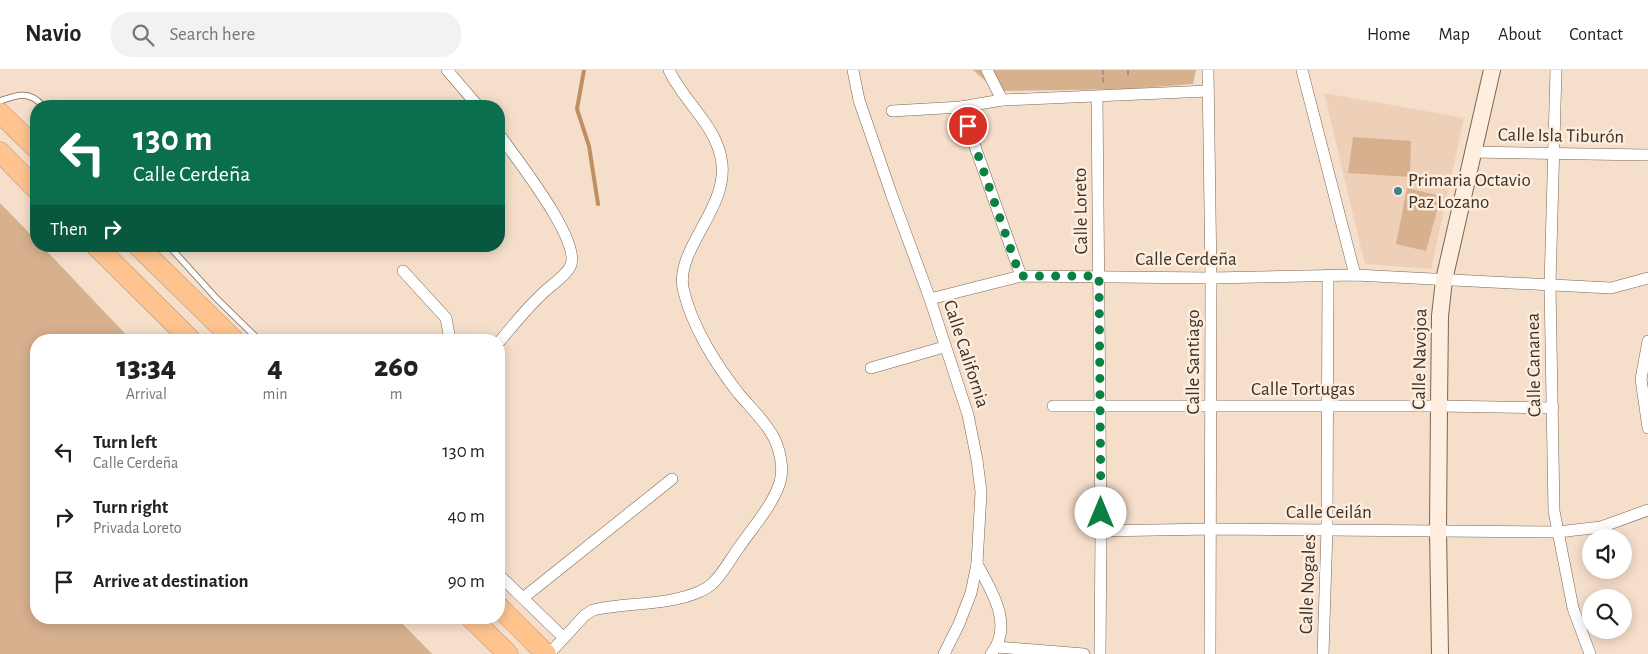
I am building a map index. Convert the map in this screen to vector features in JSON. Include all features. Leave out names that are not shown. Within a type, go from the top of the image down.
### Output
[{"type":"highway","points":[[0,113],[30,142]]},
{"type":"highway","points":[[0,152],[30,182]]},
{"type":"highway","points":[[102,252],[185,334]]},
{"type":"highway","points":[[144,252],[228,334]]},
{"type":"highway","points":[[505,613],[547,654]]},
{"type":"highway","points":[[477,624],[508,654]]},
{"type":"main road","name":"Calle Navojoa","points":[[1440,654],[1438,530],[1440,316],[1444,280],[1492,70]]},
{"type":"street","points":[[447,70],[473,100]]},
{"type":"street","points":[[547,654],[585,615],[593,610],[673,598],[700,591],[712,584],[758,520],[780,482],[782,467],[774,438],[717,365],[686,301],[683,273],[686,260],[712,211],[721,185],[722,166],[716,142],[706,123],[681,91],[670,70]]},
{"type":"street","name":"Calle California","points":[[853,70],[858,100],[930,299],[944,347],[968,415],[981,492],[978,564],[971,593],[959,624],[944,654]]},
{"type":"street","points":[[988,70],[1002,100]]},
{"type":"street","name":"Calle Santiago","points":[[1208,70],[1211,278],[1210,654]]},
{"type":"street","points":[[1302,70],[1355,275]]},
{"type":"street","name":"Calle Cananea","points":[[1556,70],[1550,285],[1554,511],[1573,608],[1590,654]]},
{"type":"street","points":[[892,111],[961,107],[1002,100],[1208,91]]},
{"type":"street","name":"Calle Loreto","points":[[1097,97],[1101,531],[1100,654]]},
{"type":"street","points":[[961,107],[1020,276]]},
{"type":"street","points":[[505,143],[554,214],[566,235],[572,265],[540,295],[505,335]]},
{"type":"street","name":"Calle Isla Tiburón","points":[[1472,152],[1648,155]]},
{"type":"street","points":[[403,270],[446,318],[449,334]]},
{"type":"street","name":"Calle Nogales","points":[[1323,654],[1327,529],[1328,275]]},
{"type":"street","name":"Calle Cerdeña","points":[[930,299],[1020,276],[1211,278],[1355,275],[1612,288],[1648,278]]},
{"type":"street","points":[[1648,341],[1641,379],[1648,428]]},
{"type":"street","points":[[871,368],[944,347]]},
{"type":"street","name":"Calle Tortugas","points":[[1053,406],[1439,406],[1553,408]]},
{"type":"street","points":[[523,598],[672,479]]},
{"type":"street","name":"Calle Ceilán","points":[[1101,531],[1327,529],[1558,532],[1601,527],[1648,510]]},
{"type":"street","points":[[978,564],[998,608],[1002,629],[994,651],[1084,654]]},
{"type":"street","points":[[505,581],[564,638]]},
{"type":"lane","points":[[0,102],[21,94],[36,100]]},
{"type":"lane","points":[[174,252],[217,299],[253,334]]},
{"type":"path","points":[[1128,70],[1128,77]]},
{"type":"shaded area","points":[[973,70],[1196,70],[1193,84],[1127,89],[997,91]]},
{"type":"shaded area","name":"Primaria Octavio Paz Lozano","points":[[1324,93],[1464,118],[1431,269],[1365,264]]},
{"type":"shaded area","points":[[1353,137],[1411,141],[1410,177],[1348,173]]},
{"type":"shaded area","points":[[1407,188],[1441,196],[1426,251],[1396,244]]},
{"type":"shaded area","points":[[0,203],[30,234],[30,252],[48,252],[125,334],[30,334],[30,624],[403,624],[432,654],[0,654]]},
{"type":"waterway","points":[[584,70],[577,109],[589,146],[598,204]]},
{"type":"place","name":"Primaria Octavio Paz Lozano","points":[[1398,191]]},
{"type":"route","points":[[968,126],[1020,276],[1099,276],[1101,513]]}]
